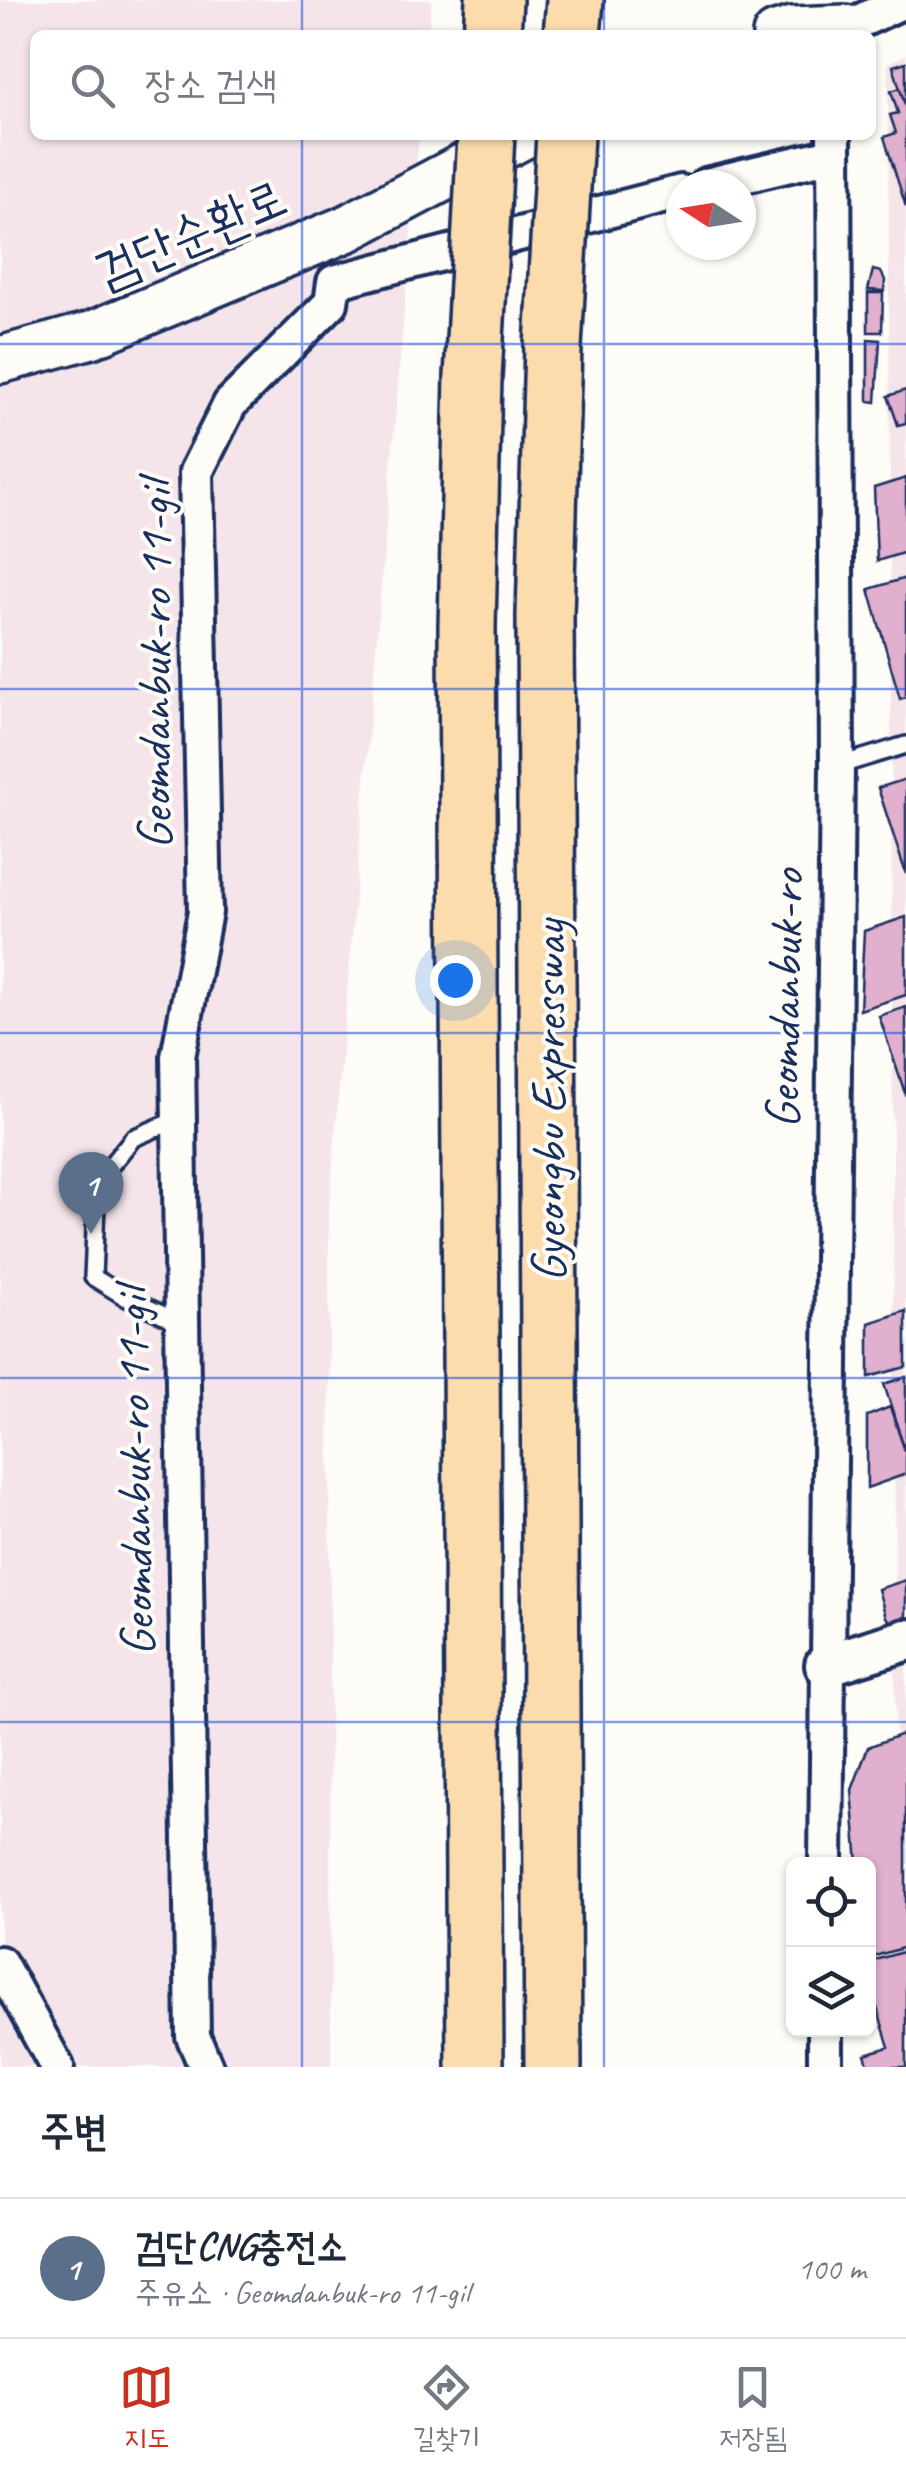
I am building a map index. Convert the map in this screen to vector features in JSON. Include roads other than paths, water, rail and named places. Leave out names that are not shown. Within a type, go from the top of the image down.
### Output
[{"type":"highway","points":[[492,30],[494,0]]},
{"type":"highway","points":[[572,30],[575,0]]},
{"type":"highway","name":"Gyeongbu Expressway","points":[[475,2067],[467,626],[473,377],[486,140]]},
{"type":"highway","name":"Gyeongbu Expressway","points":[[553,2067],[545,615],[552,347],[565,140]]},
{"type":"main road","points":[[793,30],[845,21]]},
{"type":"main road","name":"검단순환로","points":[[0,360],[91,335],[348,228],[515,140]]},
{"type":"street","points":[[845,21],[906,0]]},
{"type":"street","points":[[754,170],[833,145]]},
{"type":"street","name":"Geomdanbuk-ro","points":[[826,1857],[837,766],[833,145]]},
{"type":"street","name":"Geomdanbuk-ro 11-gil","points":[[206,2067],[192,2036],[178,1118],[178,1057],[206,912],[196,472],[230,404],[330,304],[334,282],[666,196]]},
{"type":"street","points":[[826,1665],[906,1640]]},
{"type":"street","points":[[0,1963],[57,2067]]},
{"type":"street","points":[[825,2037],[825,2067]]},
{"type":"lane","points":[[837,766],[906,745]]},
{"type":"lane","points":[[178,1118],[133,1138],[97,1182],[93,1276],[127,1298],[182,1324]]},
{"type":"place","name":"검단CNG충전소","points":[[91,1234]]}]
